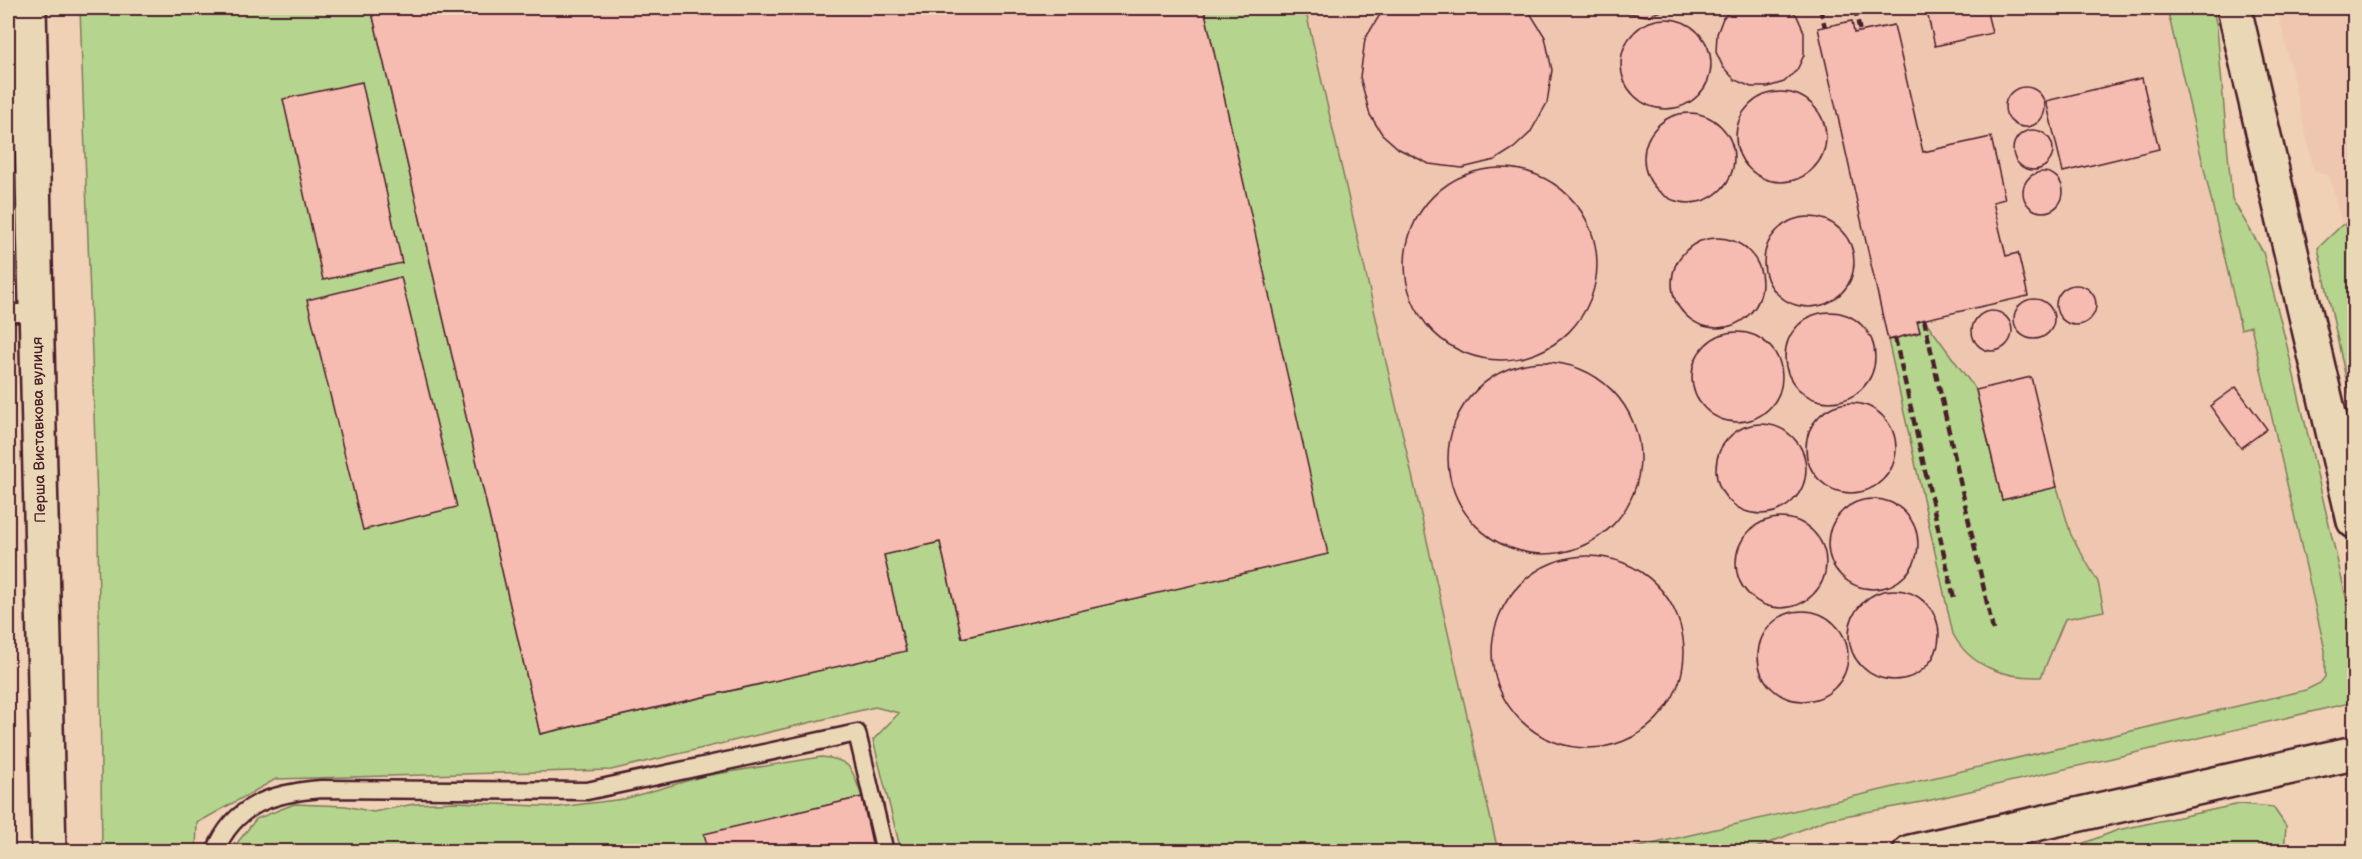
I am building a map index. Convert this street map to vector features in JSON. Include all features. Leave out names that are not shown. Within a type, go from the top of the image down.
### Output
[{"type":"street","name":"Перша Виставкова вулиця","points":[[29,8],[22,313],[49,852]]},
{"type":"street","points":[[2234,8],[2355,521]]},
{"type":"street","points":[[1910,852],[2355,753]]},
{"type":"lane","points":[[215,852],[223,832],[253,804],[286,792],[321,789],[587,791],[857,733],[885,852]]},
{"type":"shaded area","points":[[1305,8],[2178,8],[2325,650],[2325,677],[2320,683],[2306,690],[1622,851],[1498,851]]},
{"type":"shaded area","points":[[2277,8],[2354,8],[2354,222],[2342,225],[2330,177],[2314,171]]},
{"type":"green space","points":[[80,8],[371,8],[540,734],[906,651],[884,555],[940,542],[962,638],[1327,554],[1204,8],[1305,8],[1498,851],[901,851],[873,740],[899,713],[875,707],[611,770],[276,779],[197,823],[196,851],[102,851],[98,530]]},
{"type":"green space","points":[[2167,8],[2213,8],[2217,28],[2232,199],[2263,252],[2287,346],[2354,631],[2354,702],[1927,801],[1828,819],[1749,851],[1622,851],[2306,690],[2320,683],[2325,677],[2325,650],[2251,326],[2241,329]]},
{"type":"green space","points":[[2354,222],[2354,416],[2318,248],[2342,225]]},
{"type":"green space","points":[[1924,319],[1976,390],[2002,500],[2057,487],[2071,535],[2098,582],[2104,611],[2065,619],[2041,677],[2002,673],[1990,668],[1969,655],[1953,634],[1888,340],[1920,333],[1917,321]]},
{"type":"green space","points":[[821,757],[845,763],[853,773],[862,797],[705,834],[709,851],[230,852],[256,819],[294,804],[346,806],[373,812],[414,804],[457,802],[559,807],[624,799],[704,776]]},
{"type":"green space","points":[[2240,804],[2273,807],[2286,826],[2284,851],[2063,851],[2118,830]]},
{"type":"building","points":[[371,8],[1204,8],[1328,554],[962,638],[940,542],[884,555],[906,651],[540,734]]},
{"type":"building","points":[[1384,8],[1527,8],[1545,37],[1552,70],[1547,103],[1530,133],[1514,148],[1495,160],[1462,168],[1429,164],[1399,149],[1382,134],[1370,115],[1360,77],[1365,39]]},
{"type":"building","points":[[1619,8],[1671,8],[1646,16],[1629,13]]},
{"type":"building","points":[[1733,8],[1789,8],[1797,16],[1804,32],[1804,55],[1797,70],[1784,82],[1768,87],[1751,87],[1735,80],[1723,67],[1716,52],[1717,34],[1723,18]]},
{"type":"building","points":[[1926,8],[1986,8],[1992,33],[1935,46]]},
{"type":"building","points":[[1666,19],[1683,22],[1698,32],[1708,47],[1711,64],[1708,81],[1698,96],[1683,106],[1666,109],[1649,106],[1634,96],[1624,81],[1621,64],[1624,47],[1634,32],[1649,22]]},
{"type":"building","points":[[1852,21],[1854,33],[1894,25],[1923,152],[1991,137],[2005,199],[1993,202],[2006,256],[2018,253],[2028,296],[1917,321],[1920,332],[1888,340],[1818,28]]},
{"type":"building","points":[[2142,78],[2159,149],[2063,172],[2046,101]]},
{"type":"building","points":[[362,82],[402,263],[323,280],[283,99]]},
{"type":"building","points":[[2025,87],[2033,88],[2039,93],[2044,99],[2044,115],[2039,121],[2033,126],[2025,127],[2017,126],[2011,121],[2006,115],[2005,107],[2006,99],[2011,93],[2017,88]]},
{"type":"building","points":[[1781,92],[1798,95],[1813,105],[1823,120],[1826,137],[1823,154],[1813,169],[1798,179],[1781,182],[1764,179],[1749,169],[1739,154],[1736,137],[1739,120],[1749,105],[1764,95]]},
{"type":"building","points":[[1689,113],[1706,116],[1721,126],[1731,141],[1734,158],[1731,175],[1721,190],[1706,200],[1689,203],[1672,200],[1657,190],[1647,175],[1644,158],[1647,141],[1657,126],[1672,116]]},
{"type":"building","points":[[2033,130],[2041,131],[2047,136],[2052,142],[2052,158],[2047,164],[2041,169],[2033,170],[2025,169],[2019,164],[2014,158],[2013,150],[2014,142],[2019,136],[2025,131]]},
{"type":"building","points":[[1492,168],[1510,168],[1538,175],[1569,196],[1590,227],[1597,264],[1590,301],[1569,332],[1538,353],[1510,360],[1492,360],[1456,349],[1427,325],[1416,309],[1409,292],[1405,273],[1405,255],[1416,219],[1440,190],[1456,179],[1473,172]]},
{"type":"building","points":[[2043,172],[2051,173],[2057,178],[2062,184],[2062,200],[2057,206],[2051,211],[2043,212],[2035,211],[2029,206],[2024,200],[2023,192],[2024,184],[2029,178],[2035,173]]},
{"type":"building","points":[[1809,217],[1826,220],[1841,230],[1851,245],[1854,262],[1851,279],[1841,294],[1826,304],[1809,307],[1792,304],[1777,294],[1767,279],[1764,262],[1767,245],[1777,230],[1792,220]]},
{"type":"building","points":[[1717,238],[1734,241],[1749,251],[1759,266],[1762,283],[1759,300],[1749,315],[1734,325],[1717,328],[1700,325],[1685,315],[1675,300],[1672,283],[1675,266],[1685,251],[1700,241]]},
{"type":"building","points":[[401,277],[457,507],[363,530],[307,300]]},
{"type":"building","points":[[2076,285],[2084,286],[2090,291],[2095,297],[2095,313],[2090,319],[2084,324],[2076,325],[2068,324],[2062,319],[2057,313],[2056,305],[2057,297],[2062,291],[2068,286]]},
{"type":"building","points":[[2034,299],[2042,300],[2048,305],[2053,311],[2053,327],[2048,333],[2042,338],[2034,339],[2026,338],[2020,333],[2015,327],[2014,319],[2015,311],[2020,305],[2026,300]]},
{"type":"building","points":[[1992,311],[2000,312],[2006,317],[2011,323],[2011,339],[2006,345],[2000,350],[1992,351],[1984,350],[1978,345],[1973,339],[1972,331],[1973,323],[1978,317],[1984,312]]},
{"type":"building","points":[[1830,312],[1847,315],[1862,325],[1872,340],[1875,357],[1872,374],[1862,389],[1847,399],[1830,402],[1813,399],[1798,389],[1788,374],[1785,357],[1788,340],[1798,325],[1813,315]]},
{"type":"building","points":[[1737,332],[1754,335],[1769,345],[1779,360],[1782,377],[1779,394],[1769,409],[1754,419],[1737,422],[1720,419],[1705,409],[1695,394],[1692,377],[1695,360],[1705,345],[1720,335]]},
{"type":"building","points":[[1535,362],[1553,362],[1581,369],[1612,390],[1633,421],[1640,458],[1633,495],[1612,526],[1581,547],[1553,554],[1535,554],[1499,543],[1470,519],[1459,503],[1452,486],[1448,467],[1448,449],[1459,413],[1483,384],[1499,373],[1516,366]]},
{"type":"building","points":[[2031,377],[2057,487],[2002,500],[1976,390]]},
{"type":"building","points":[[2236,387],[2267,429],[2241,448],[2210,406]]},
{"type":"building","points":[[1851,403],[1868,406],[1883,416],[1893,431],[1896,448],[1893,465],[1883,480],[1868,490],[1851,493],[1834,490],[1819,480],[1809,465],[1806,448],[1809,431],[1819,416],[1834,406]]},
{"type":"building","points":[[1761,424],[1778,427],[1793,437],[1803,452],[1806,469],[1803,486],[1793,501],[1778,511],[1761,514],[1744,511],[1729,501],[1719,486],[1716,469],[1719,452],[1729,437],[1744,427]]},
{"type":"building","points":[[1873,499],[1890,502],[1905,512],[1915,527],[1918,544],[1915,561],[1905,576],[1890,586],[1873,589],[1856,586],[1841,576],[1831,561],[1828,544],[1831,527],[1841,512],[1856,502]]},
{"type":"building","points":[[1781,518],[1798,521],[1813,531],[1823,546],[1826,563],[1823,580],[1813,595],[1798,605],[1781,608],[1764,605],[1749,595],[1739,580],[1736,563],[1739,546],[1749,531],[1764,521]]},
{"type":"building","points":[[1579,556],[1597,556],[1625,563],[1656,584],[1677,615],[1684,652],[1677,689],[1656,720],[1625,741],[1597,748],[1579,748],[1543,737],[1514,713],[1503,697],[1496,680],[1492,661],[1492,643],[1503,607],[1527,578],[1543,567],[1560,560]]},
{"type":"building","points":[[1894,590],[1911,593],[1926,603],[1936,618],[1939,635],[1936,652],[1926,667],[1911,677],[1894,680],[1877,677],[1862,667],[1852,652],[1849,635],[1852,618],[1862,603],[1877,593]]},
{"type":"building","points":[[1803,611],[1820,614],[1835,624],[1845,639],[1848,656],[1845,673],[1835,688],[1820,698],[1803,701],[1786,698],[1771,688],[1761,673],[1758,656],[1761,639],[1771,624],[1786,614]]},
{"type":"building","points":[[862,797],[874,852],[709,852],[704,834]]},
{"type":"railway","points":[[1820,8],[1825,27]]},
{"type":"railway","points":[[1855,8],[1860,32]]},
{"type":"railway","points":[[1924,319],[1993,630]]},
{"type":"railway","points":[[1895,338],[1954,598]]}]
